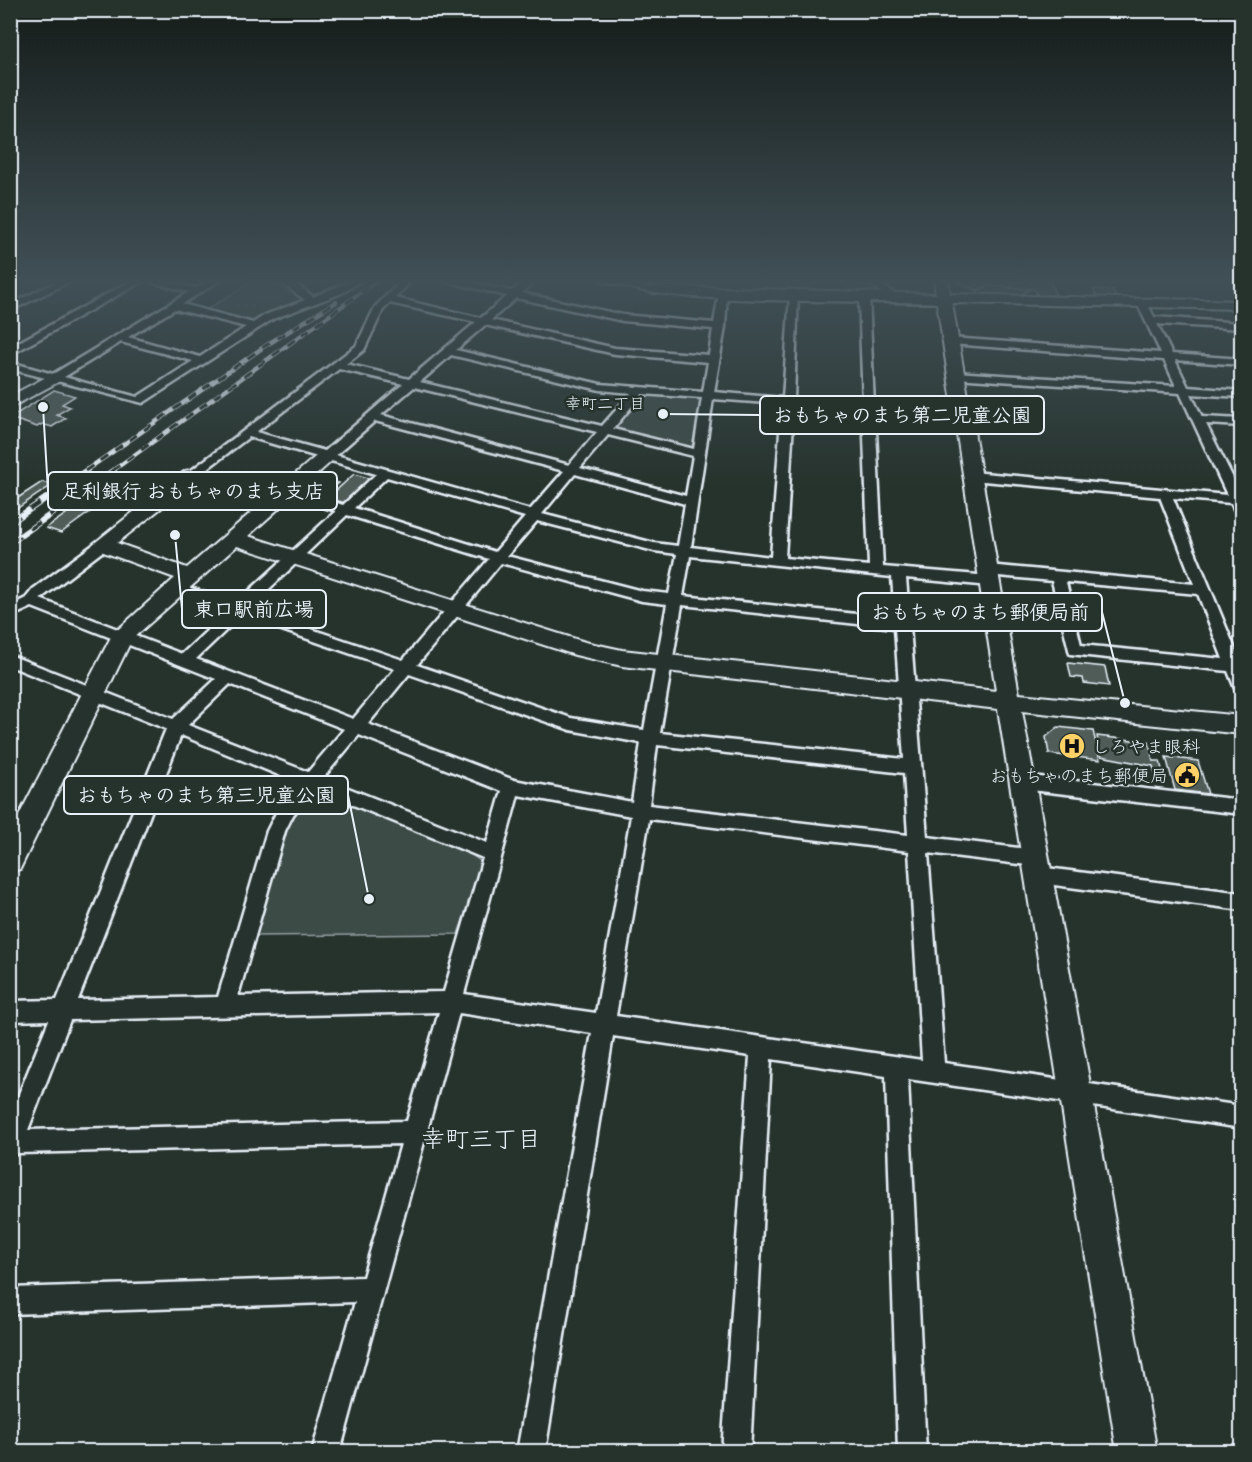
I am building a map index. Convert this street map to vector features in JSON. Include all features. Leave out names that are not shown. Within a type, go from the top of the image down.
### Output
[{"type":"street","points":[[10,403],[101,349]]},
{"type":"street","points":[[161,349],[201,360]]},
{"type":"street","points":[[10,365],[139,401],[218,349]]},
{"type":"street","points":[[10,612],[31,601],[38,592],[356,349]]},
{"type":"street","points":[[607,349],[715,359]]},
{"type":"street","points":[[531,1452],[641,811],[639,796],[684,551],[717,349]]},
{"type":"street","points":[[778,562],[792,349]]},
{"type":"street","points":[[866,349],[876,572]]},
{"type":"street","points":[[951,349],[1022,782],[1078,1094],[1137,1452]]},
{"type":"street","points":[[1070,349],[1242,362]]},
{"type":"street","points":[[1165,349],[1240,504]]},
{"type":"street","points":[[10,861],[123,635],[448,351],[590,385],[963,416]]},
{"type":"street","points":[[338,365],[700,454]]},
{"type":"street","points":[[10,375],[22,368]]},
{"type":"street","points":[[955,375],[1242,394]]},
{"type":"street","points":[[225,1007],[276,831],[286,810],[639,390]]},
{"type":"street","points":[[371,417],[692,502]]},
{"type":"street","points":[[1198,420],[1242,423]]},
{"type":"street","points":[[248,433],[616,538],[684,551],[899,574],[1058,577],[1204,590]]},
{"type":"street","points":[[185,660],[386,471]]},
{"type":"street","points":[[191,475],[345,510],[499,558],[632,593],[675,601],[903,624]]},
{"type":"street","points":[[972,476],[1165,493],[1240,504]]},
{"type":"street","points":[[1165,493],[1242,687]]},
{"type":"street","points":[[234,538],[583,649],[664,664],[1242,725]]},
{"type":"street","points":[[102,544],[240,610],[570,724],[650,738],[913,767]]},
{"type":"street","points":[[899,574],[934,1072]]},
{"type":"street","points":[[1058,577],[1075,650],[1233,666]]},
{"type":"street","points":[[31,601],[512,787],[641,811],[918,843],[1242,902]]},
{"type":"street","points":[[11,660],[494,854]]},
{"type":"street","points":[[228,677],[176,726],[11,1144],[416,1132]]},
{"type":"street","points":[[1022,782],[1242,807]]},
{"type":"street","points":[[326,1452],[512,787]]},
{"type":"street","points":[[10,1011],[452,1002],[1242,1117]]},
{"type":"street","points":[[736,1452],[761,1046]]},
{"type":"street","points":[[897,1066],[912,1452]]},
{"type":"street","points":[[10,1301],[372,1289]]},
{"type":"shaded area","points":[[645,394],[701,399],[692,448],[614,429]]},
{"type":"shaded area","points":[[309,794],[324,794],[470,854],[483,863],[458,934],[255,936],[289,824]]},
{"type":"building","points":[[54,390],[75,396],[62,404],[70,407],[56,415],[66,418],[52,427],[42,424],[37,427],[10,418]]},
{"type":"building","points":[[354,474],[372,479],[345,503],[328,498]]},
{"type":"building","points":[[320,478],[339,483],[329,491],[311,486]]},
{"type":"building","points":[[42,482],[52,485],[10,513],[10,503]]},
{"type":"building","points":[[90,497],[104,502],[61,533],[46,528]]},
{"type":"building","points":[[1068,663],[1105,667],[1109,686],[1084,683],[1083,678],[1071,677]]},
{"type":"building","name":"しろやま眼科","points":[[1058,727],[1093,731],[1100,760],[1049,754],[1046,737]]},
{"type":"building","points":[[1097,736],[1149,742],[1153,761],[1160,761],[1163,774],[1155,773],[1153,766],[1101,756]]},
{"type":"building","name":"おもちゃのまち郵便局","points":[[1166,757],[1198,761],[1208,794],[1175,790]]},
{"type":"railway","points":[[85,471],[260,349]]},
{"type":"railway","points":[[112,471],[282,349]]},
{"type":"railway","points":[[10,523],[87,470]]},
{"type":"railway","points":[[10,543],[114,470]]},
{"type":"place","name":"足利銀行 おもちゃのまち支店","points":[[43,407]]},
{"type":"place","name":"おもちゃのまち第二児童公園","points":[[663,414]]},
{"type":"place","name":"東口駅前広場","points":[[175,535]]},
{"type":"place","name":"おもちゃのまち郵便局前","points":[[1125,703]]},
{"type":"place","name":"しろやま眼科","points":[[1072,746]]},
{"type":"place","name":"おもちゃのまち郵便局","points":[[1187,775]]},
{"type":"place","name":"おもちゃのまち第三児童公園","points":[[369,899]]},
{"type":"district","name":"幸町二丁目","points":[[605,403]]},
{"type":"district","name":"幸町三丁目","points":[[481,1138]]}]
